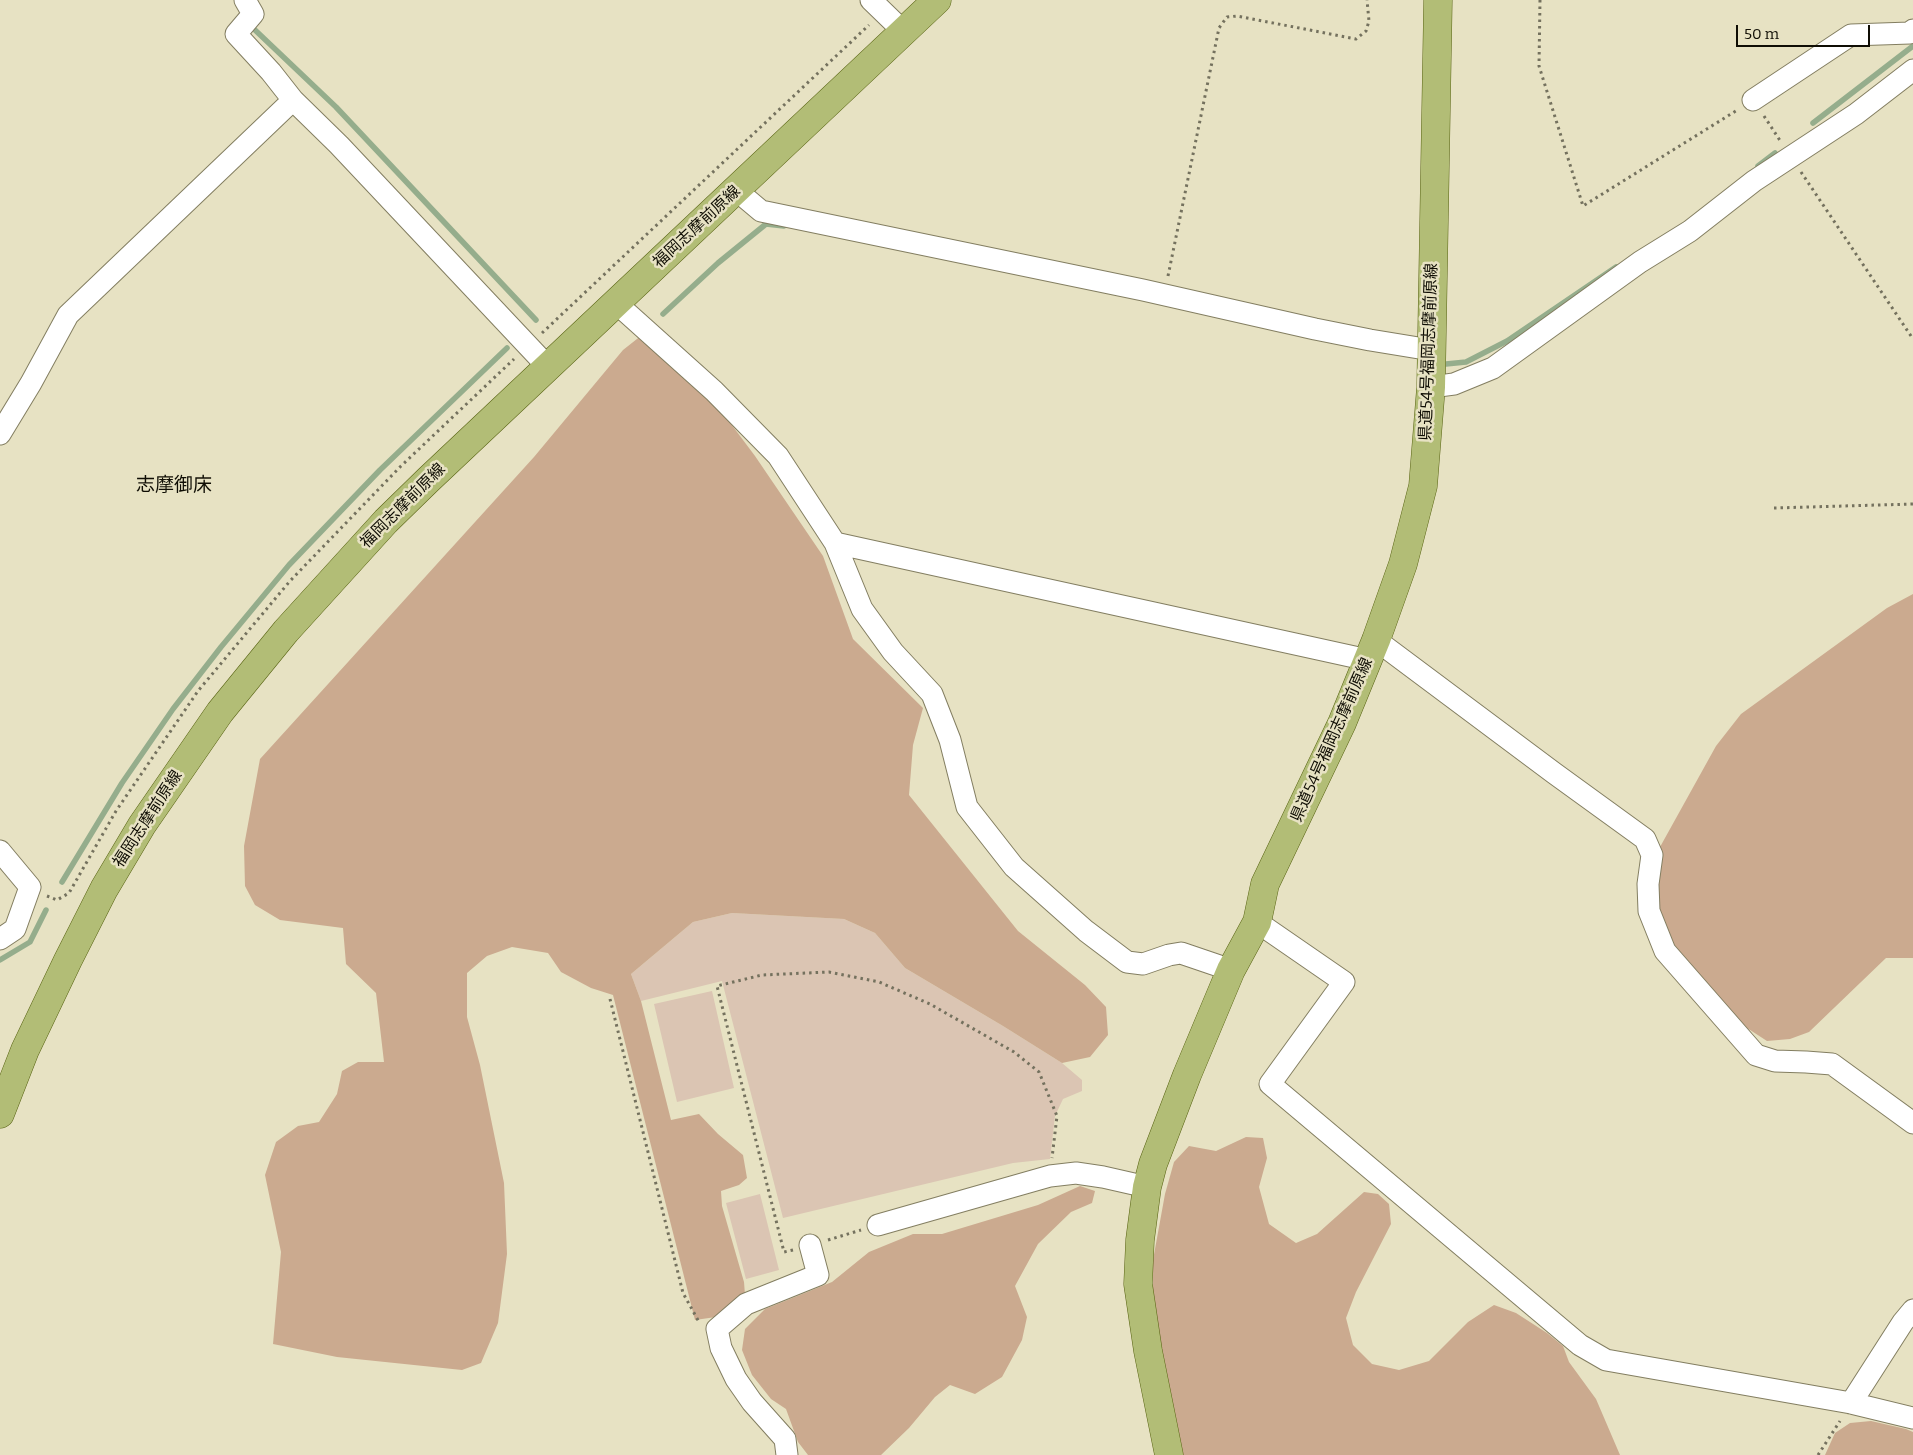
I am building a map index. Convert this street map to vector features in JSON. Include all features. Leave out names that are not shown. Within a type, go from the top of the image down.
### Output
[{"type":"main road","name":"福岡志摩前原線","points":[[0,1114],[25,1050],[104,889],[142,825],[220,712],[310,603],[386,521],[937,0]]},
{"type":"main road","name":"県道54号福岡志摩前原線","points":[[1169,1455],[1148,1351],[1138,1284],[1140,1240],[1147,1187],[1168,1123],[1232,970],[1257,922],[1265,884],[1342,723],[1372,650],[1404,564],[1423,486],[1431,387],[1438,0]]},
{"type":"street","points":[[244,0],[253,14],[236,34],[271,72],[293,100],[339,145],[548,367]]},
{"type":"street","points":[[871,0],[904,32]]},
{"type":"street","points":[[1753,100],[1851,35],[1910,33],[1913,30]]},
{"type":"street","points":[[1431,387],[1454,384],[1494,368],[1640,262],[1690,231],[1754,181],[1856,114],[1913,70]]},
{"type":"street","points":[[0,434],[31,383],[68,315],[293,100]]},
{"type":"street","points":[[736,190],[761,211],[1164,294],[1315,329],[1431,350]]},
{"type":"street","points":[[616,303],[714,391],[778,456],[834,543],[862,610],[893,652],[932,694],[950,740],[967,807],[1014,867],[1086,931],[1127,962],[1143,964],[1169,955],[1181,954],[1232,970]]},
{"type":"street","points":[[834,543],[1372,650],[1554,773],[1645,839],[1652,855],[1648,884],[1649,911],[1666,950],[1756,1055],[1774,1062],[1832,1064],[1913,1123]]},
{"type":"street","points":[[0,851],[30,887],[15,929],[0,939]]},
{"type":"street","points":[[1257,922],[1344,982],[1270,1084],[1580,1345],[1606,1360],[1850,1403],[1913,1418]]},
{"type":"street","points":[[878,1225],[1050,1176],[1076,1173],[1147,1187]]},
{"type":"street","points":[[787,1455],[784,1439],[752,1402],[736,1379],[721,1348],[717,1329],[746,1304],[818,1275],[810,1245]]},
{"type":"street","points":[[1850,1403],[1903,1322],[1913,1310]]},
{"type":"path","points":[[1164,294],[1219,28],[1227,18],[1236,16],[1356,39],[1366,31],[1369,21],[1367,0]]},
{"type":"path","points":[[1540,0],[1539,66],[1583,206],[1753,100],[1913,339]]},
{"type":"path","points":[[1774,508],[1913,504]]},
{"type":"path","points":[[878,1225],[784,1252],[716,986],[762,975],[829,972],[879,982],[930,1004],[974,1029],[1014,1052],[1039,1072],[1057,1116],[1050,1176]]},
{"type":"path","points":[[610,999],[683,1293],[701,1326],[717,1329]]},
{"type":"path","points":[[1818,1455],[1850,1403]]},
{"type":"shaded area","points":[[642,335],[716,404],[755,456],[823,556],[853,639],[923,708],[913,745],[909,795],[1018,931],[1085,985],[1106,1007],[1108,1035],[1090,1057],[1062,1063],[905,968],[875,933],[844,919],[732,913],[693,922],[631,974],[641,1001],[671,1120],[699,1114],[718,1134],[743,1155],[747,1178],[739,1185],[721,1191],[722,1206],[744,1282],[745,1295],[716,1317],[695,1320],[613,995],[591,988],[561,972],[548,953],[512,947],[487,956],[467,973],[467,1017],[480,1065],[504,1183],[507,1254],[498,1323],[481,1363],[462,1370],[337,1357],[273,1344],[281,1252],[265,1175],[276,1142],[298,1126],[319,1122],[337,1094],[342,1071],[358,1062],[384,1062],[376,993],[346,964],[343,928],[280,920],[255,905],[245,886],[244,846],[260,759],[534,457],[623,350]]},
{"type":"shaded area","points":[[1913,594],[1913,958],[1886,958],[1809,1032],[1790,1039],[1767,1041],[1747,1028],[1667,939],[1660,914],[1657,886],[1660,847],[1716,746],[1741,714],[1887,608]]},
{"type":"shaded area","points":[[732,913],[844,919],[875,933],[905,968],[1062,1063],[1082,1080],[1082,1091],[1063,1099],[1055,1116],[1050,1159],[1013,1163],[783,1218],[722,981],[641,1001],[631,974],[693,922]]},
{"type":"shaded area","points":[[712,991],[734,1088],[677,1102],[654,1004]]},
{"type":"shaded area","points":[[1246,1137],[1263,1138],[1267,1158],[1259,1187],[1269,1224],[1296,1243],[1317,1234],[1364,1192],[1378,1194],[1389,1204],[1391,1224],[1356,1292],[1346,1318],[1353,1345],[1372,1364],[1399,1370],[1429,1361],[1468,1322],[1494,1305],[1516,1313],[1563,1346],[1569,1362],[1596,1399],[1620,1455],[1181,1455],[1155,1326],[1153,1295],[1153,1260],[1165,1194],[1174,1162],[1189,1146],[1216,1151]]},
{"type":"shaded area","points":[[1080,1186],[1095,1191],[1092,1203],[1071,1212],[1038,1244],[1015,1286],[1027,1317],[1022,1340],[1002,1377],[975,1394],[950,1385],[935,1397],[909,1428],[881,1455],[808,1455],[798,1442],[786,1409],[771,1399],[752,1375],[742,1350],[745,1329],[765,1309],[832,1282],[869,1252],[913,1234],[942,1234],[1038,1205]]},
{"type":"shaded area","points":[[760,1194],[779,1270],[746,1279],[726,1203]]},
{"type":"shaded area","points":[[1871,1421],[1913,1432],[1913,1455],[1825,1455],[1835,1433],[1850,1423]]},
{"type":"waterway","points":[[255,30],[336,107],[536,320]]},
{"type":"waterway","points":[[1813,123],[1913,46]]},
{"type":"waterway","points":[[1758,166],[1775,153]]},
{"type":"waterway","points":[[663,314],[718,263],[766,224],[784,226]]},
{"type":"waterway","points":[[1446,364],[1466,362],[1507,341],[1616,267]]},
{"type":"waterway","points":[[62,882],[122,783],[173,709],[221,647],[289,565],[380,470],[507,348]]},
{"type":"waterway","points":[[0,960],[30,942],[46,910]]},
{"type":"district","name":"志摩御床","points":[[174,486]]}]
